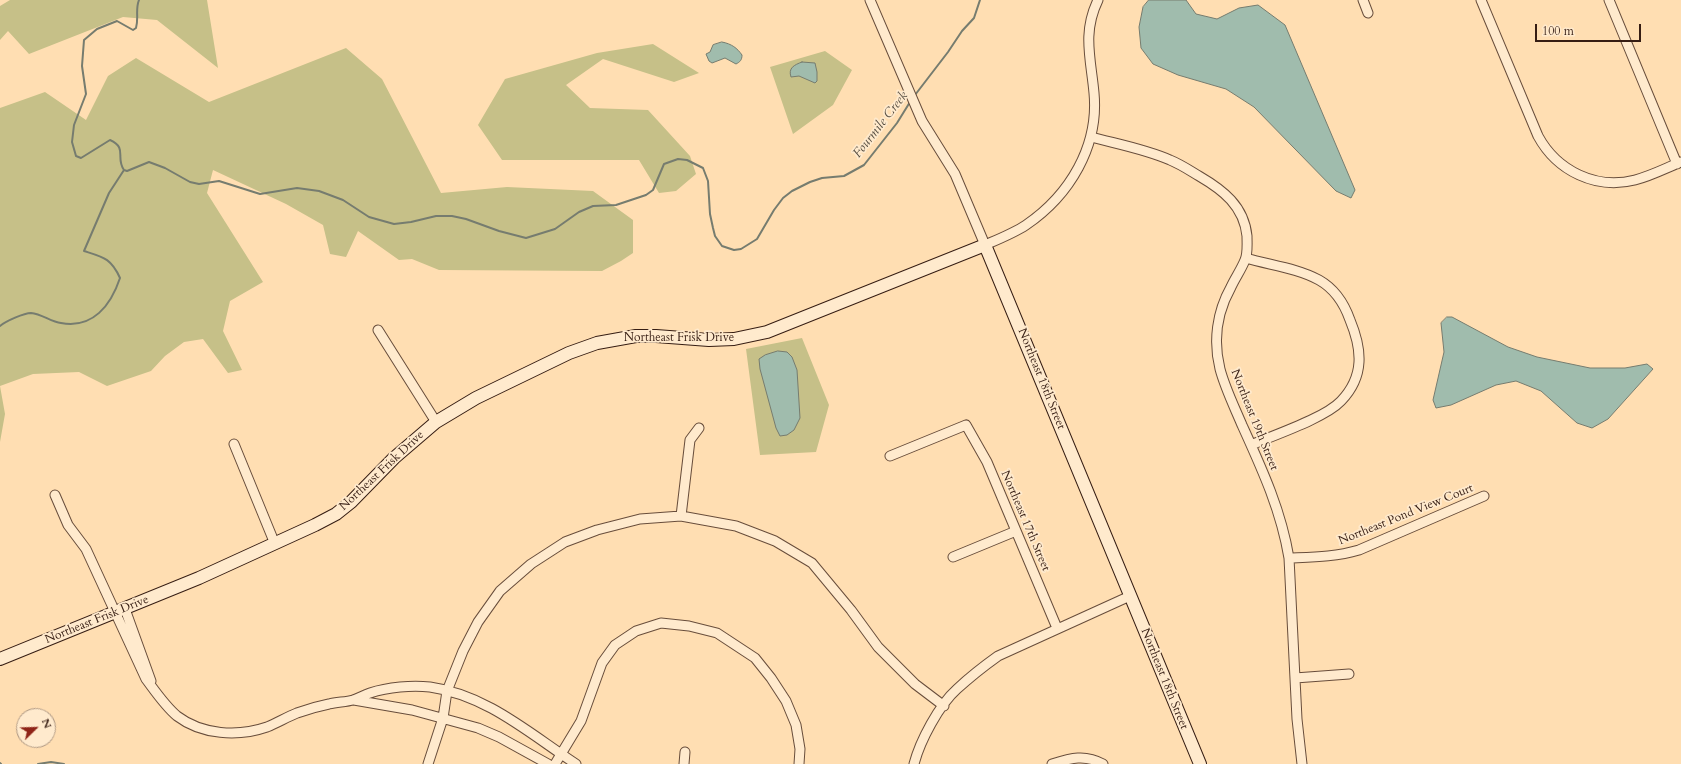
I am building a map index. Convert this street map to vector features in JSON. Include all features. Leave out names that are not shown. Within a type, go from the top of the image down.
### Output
[{"type":"street","name":"Northeast 18th Street","points":[[870,0],[922,121],[955,174],[986,245],[1200,764]]},
{"type":"street","name":"Northeast Frisk Drive","points":[[0,659],[120,611],[275,544],[336,514],[351,502],[399,453],[436,422],[476,398],[569,353],[597,343],[636,336],[709,340],[751,337],[986,245],[1026,225],[1058,198],[1075,175],[1091,137],[1094,112],[1094,94],[1088,41],[1092,16],[1098,0]]},
{"type":"street","points":[[1363,0],[1368,13]]},
{"type":"street","points":[[1481,0],[1538,136],[1548,151],[1559,162],[1582,177],[1599,182],[1612,183],[1641,179],[1679,163],[1609,0]]},
{"type":"street","name":"Northeast 19th Street","points":[[1091,137],[1155,154],[1171,160],[1217,186],[1239,209],[1244,218],[1247,240],[1246,258],[1221,310],[1217,338],[1220,367],[1223,380],[1281,520],[1289,558],[1297,718],[1302,764]]},
{"type":"street","points":[[1246,258],[1320,280],[1342,302],[1356,334],[1360,351],[1360,364],[1356,378],[1348,393],[1340,402],[1318,416],[1251,445]]},
{"type":"street","points":[[378,330],[436,422]]},
{"type":"street","name":"Northeast 17th Street","points":[[890,456],[966,425],[987,462],[1057,628]]},
{"type":"street","points":[[681,516],[690,440],[699,428]]},
{"type":"street","points":[[234,444],[275,544]]},
{"type":"street","points":[[55,495],[68,525],[86,549],[120,611],[139,666],[155,692],[177,716],[194,725],[218,732],[241,733],[267,727],[310,709],[353,700],[372,693],[396,688],[430,687],[469,698],[510,718],[576,764]]},
{"type":"street","name":"Northeast Pond View Court","points":[[1289,558],[1342,555],[1359,550],[1484,496]]},
{"type":"street","points":[[428,764],[442,718],[447,691],[463,651],[478,622],[500,591],[532,564],[565,542],[597,530],[640,519],[681,516],[736,526],[775,541],[812,563],[851,610],[878,647],[915,684],[944,706]]},
{"type":"street","points":[[953,557],[1016,531]]},
{"type":"street","points":[[914,764],[923,738],[956,690],[998,656],[1130,596]]},
{"type":"street","points":[[555,764],[581,721],[602,662],[615,645],[636,631],[661,623],[689,626],[718,633],[755,658],[771,678],[786,701],[796,725],[800,749],[799,764]]},
{"type":"street","points":[[1295,678],[1349,674]]},
{"type":"street","points":[[353,700],[400,707],[478,728],[499,737],[548,764]]},
{"type":"street","points":[[684,764],[685,752]]},
{"type":"street","points":[[1052,764],[1074,758],[1094,759],[1103,764]]},
{"type":"shaded area","points":[[10,0],[207,0],[218,68],[157,20],[123,17],[29,54],[8,31],[0,40],[0,6]]},
{"type":"shaded area","points":[[1149,0],[1186,0],[1196,14],[1217,19],[1239,8],[1258,5],[1285,25],[1355,190],[1351,198],[1336,191],[1254,107],[1226,89],[1178,75],[1153,64],[1141,48],[1139,27],[1143,7]]},
{"type":"shaded area","points":[[722,42],[731,45],[738,50],[742,55],[740,62],[736,64],[725,58],[712,63],[709,61],[706,54],[710,52],[713,45]]},
{"type":"shaded area","points":[[653,44],[699,73],[674,82],[603,59],[566,85],[590,108],[648,110],[690,156],[696,174],[676,191],[659,193],[639,160],[502,160],[478,125],[505,79],[597,53]]},
{"type":"shaded area","points":[[346,48],[382,79],[441,193],[507,187],[593,191],[633,220],[633,253],[602,271],[439,270],[412,259],[399,260],[358,231],[346,257],[330,254],[323,225],[286,204],[213,170],[207,193],[263,282],[230,301],[223,331],[242,370],[228,373],[203,339],[184,342],[165,356],[151,371],[107,386],[79,372],[33,374],[0,386],[0,108],[45,92],[86,120],[108,76],[136,58],[209,102]]},
{"type":"shaded area","points":[[825,51],[852,70],[833,105],[793,134],[770,67]]},
{"type":"shaded area","points":[[802,62],[815,63],[817,81],[815,83],[799,76],[791,77],[790,71],[792,67]]},
{"type":"shaded area","points":[[1447,317],[1452,317],[1508,347],[1537,357],[1590,368],[1625,368],[1647,364],[1653,369],[1608,419],[1592,428],[1577,423],[1541,391],[1516,381],[1496,385],[1451,405],[1436,408],[1433,400],[1444,352],[1441,323]]},
{"type":"shaded area","points":[[802,338],[829,405],[816,452],[760,455],[746,349]]},
{"type":"shaded area","points":[[778,351],[787,352],[792,357],[797,370],[800,418],[794,430],[787,435],[780,436],[776,428],[760,369],[759,359],[765,355]]},
{"type":"shaded area","points":[[0,386],[5,414],[0,442]]},
{"type":"waterway","points":[[124,170],[119,146],[110,140],[81,158],[76,156],[72,142],[74,125],[86,94],[82,66],[84,40],[97,29],[117,21],[133,30],[136,28],[137,7],[139,0]]},
{"type":"waterway","name":"Fourmile Creek","points":[[915,95],[962,31],[974,18],[980,0]]},
{"type":"waterway","name":"Fourmile Creek","points":[[124,170],[127,171],[149,162],[165,168],[190,182],[199,184],[219,181],[260,194],[297,188],[319,191],[343,200],[369,217],[394,224],[411,222],[436,216],[452,216],[526,238],[555,229],[579,212],[593,206],[616,205],[646,195],[653,190],[664,164],[678,159],[687,160],[703,168],[708,181],[710,214],[715,236],[722,246],[734,250],[741,249],[757,239],[774,210],[783,198],[792,191],[822,178],[844,176],[864,165],[897,123],[910,102]]},
{"type":"waterway","name":"Fourmile Creek","points":[[0,326],[24,314],[31,313],[61,323],[72,324],[91,319],[106,306],[120,278],[110,262],[106,259],[84,251],[109,193],[124,170]]},
{"type":"waterway","points":[[38,764],[51,762],[64,764]]}]
